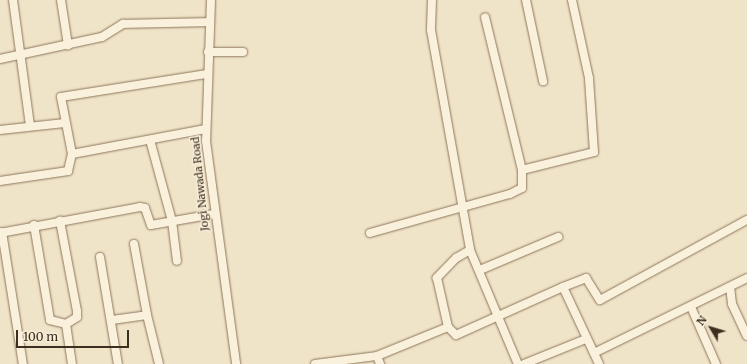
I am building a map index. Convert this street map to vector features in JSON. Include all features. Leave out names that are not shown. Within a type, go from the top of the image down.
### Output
[{"type":"street","points":[[13,0],[30,126]]},
{"type":"street","points":[[61,0],[68,45]]},
{"type":"street","name":"Jogi Nawada Road","points":[[211,0],[206,129],[214,214],[236,364]]},
{"type":"street","points":[[432,0],[431,30],[470,250],[480,270],[518,364]]},
{"type":"street","points":[[526,0],[543,80]]},
{"type":"street","points":[[522,170],[594,152],[589,78],[572,0]]},
{"type":"street","points":[[370,233],[520,190],[522,170],[485,17]]},
{"type":"street","points":[[0,59],[102,37],[123,24],[210,22]]},
{"type":"street","points":[[208,52],[243,52]]},
{"type":"street","points":[[0,181],[68,171],[72,154],[61,97],[207,74]]},
{"type":"street","points":[[0,130],[65,123]]},
{"type":"street","points":[[72,154],[206,129]]},
{"type":"street","points":[[150,140],[172,221],[177,261]]},
{"type":"street","points":[[23,364],[1,232],[140,207],[145,208],[152,225],[214,214]]},
{"type":"street","points":[[470,250],[456,258],[437,278],[448,327],[456,335],[463,334],[563,287],[586,278],[600,300],[747,220]]},
{"type":"street","points":[[34,225],[50,320],[66,324],[77,317],[77,311],[60,221]]},
{"type":"street","points":[[480,270],[558,237]]},
{"type":"street","points":[[134,244],[147,315],[159,364]]},
{"type":"street","points":[[100,256],[112,320],[118,364]]},
{"type":"street","points":[[596,352],[747,278]]},
{"type":"street","points":[[563,287],[586,339],[596,352],[599,364]]},
{"type":"street","points":[[730,287],[732,304],[747,336]]},
{"type":"street","points":[[690,307],[716,364]]},
{"type":"street","points":[[112,320],[147,315]]},
{"type":"street","points":[[66,324],[72,364]]},
{"type":"street","points":[[315,364],[379,360],[448,327]]},
{"type":"street","points":[[524,364],[586,339]]}]
